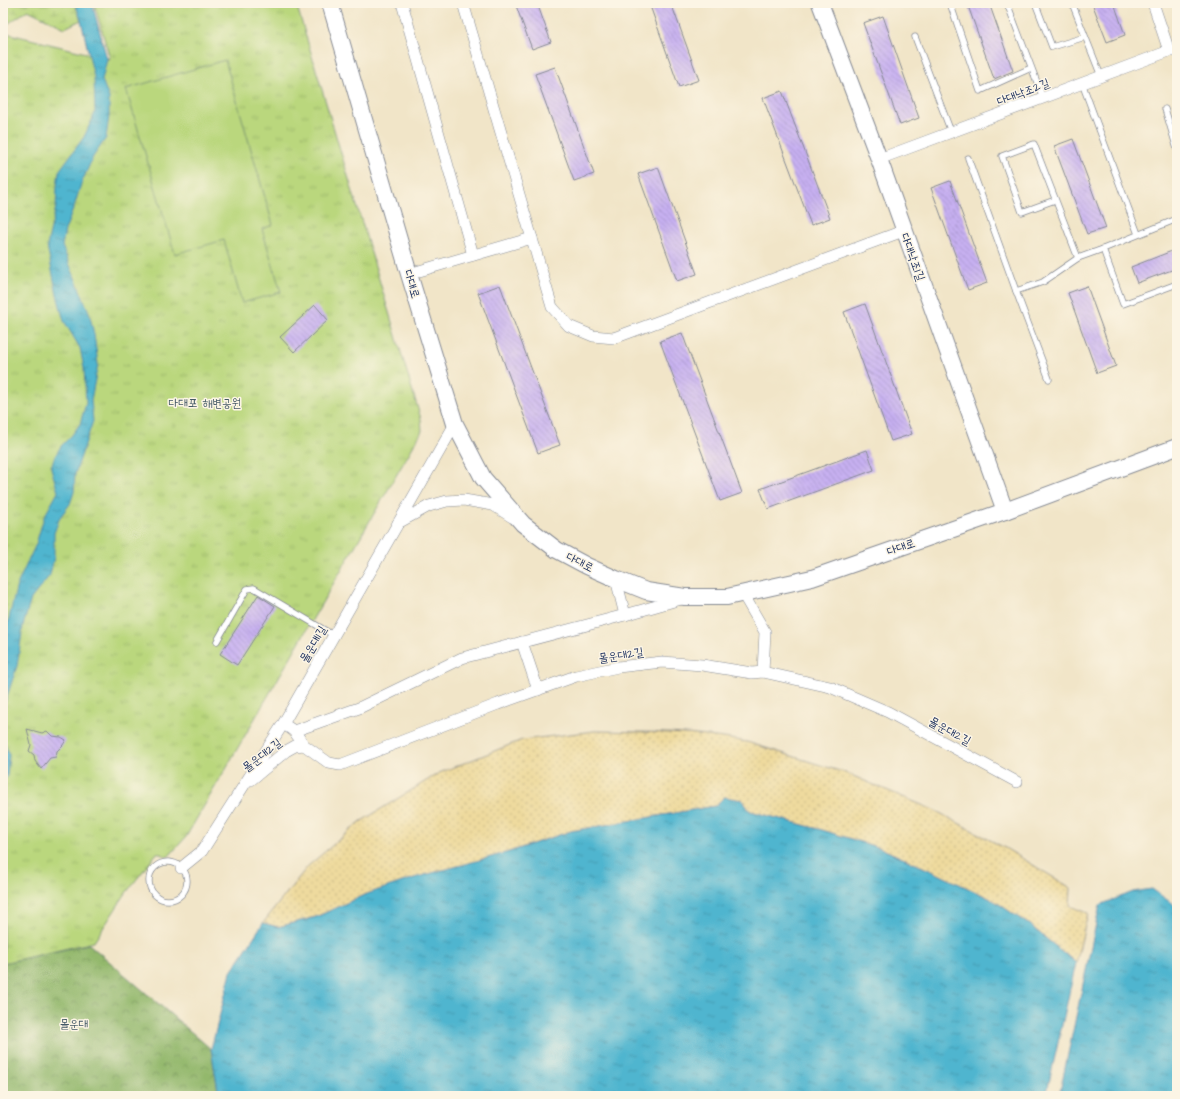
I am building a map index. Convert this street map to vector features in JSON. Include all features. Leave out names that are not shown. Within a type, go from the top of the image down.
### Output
[{"type":"main road","name":"다대로","points":[[330,3],[409,274],[455,424],[483,478],[523,524],[557,550],[616,579],[646,590],[685,597],[728,597],[812,578],[1005,511],[1177,447]]},
{"type":"main road","name":"다대낙조1길","points":[[825,4],[903,230],[1005,511]]},
{"type":"street","points":[[402,3],[473,255]]},
{"type":"street","points":[[463,3],[552,307],[569,326],[593,336],[614,338],[903,230]]},
{"type":"street","points":[[1153,3],[1173,51]]},
{"type":"street","name":"다대낙조2길","points":[[879,159],[1101,76],[1173,51]]},
{"type":"street","points":[[409,274],[532,238]]},
{"type":"street","name":"몰운대1길","points":[[181,868],[202,851],[283,724],[455,424]]},
{"type":"street","points":[[397,523],[435,504],[447,500],[464,500],[493,505],[523,524]]},
{"type":"street","points":[[616,579],[625,615]]},
{"type":"street","points":[[744,594],[765,632],[763,672]]},
{"type":"street","points":[[294,731],[358,708],[462,658],[625,615],[685,597]]},
{"type":"street","points":[[522,642],[538,690]]},
{"type":"street","name":"몰운대2길","points":[[242,787],[286,751],[295,746],[304,745],[329,763],[340,766],[498,704],[583,674],[618,667],[662,662],[702,665],[752,673],[763,672],[830,687],[888,712],[1017,782]]},
{"type":"street","points":[[283,724],[294,731],[304,745]]},
{"type":"lane","points":[[950,3],[980,91],[1032,68]]},
{"type":"lane","points":[[1007,3],[1043,98]]},
{"type":"lane","points":[[1072,3],[1101,76]]},
{"type":"lane","points":[[1036,5],[1052,47],[1085,37]]},
{"type":"lane","points":[[915,37],[951,132]]},
{"type":"lane","points":[[1082,83],[1138,234]]},
{"type":"lane","points":[[1164,109],[1177,149]]},
{"type":"lane","points":[[1055,200],[1022,212],[1002,156],[1034,144],[1078,258]]},
{"type":"lane","points":[[968,158],[1049,379]]},
{"type":"lane","points":[[1016,291],[1043,282],[1078,258],[1177,219]]},
{"type":"lane","points":[[1102,249],[1123,304],[1177,284]]},
{"type":"lane","points":[[217,641],[247,589],[254,588],[333,635]]},
{"type":"lane","points":[[164,862],[176,864],[181,868],[187,879],[184,892],[173,900],[161,899],[152,892],[149,880],[153,869],[164,862]]},
{"type":"green space","points":[[3,3],[75,3],[81,20],[65,28],[28,10],[3,27]]},
{"type":"green space","name":"다대포 해변공원","points":[[94,3],[296,3],[421,419],[422,431],[186,837],[168,857],[157,853],[126,893],[94,942],[3,963],[3,35],[6,33],[110,59]]},
{"type":"green space","points":[[225,60],[273,225],[262,229],[281,292],[242,303],[224,240],[175,254],[126,89]]},
{"type":"green space","name":"몰운대","points":[[89,944],[211,1049],[219,1096],[3,1096],[3,963]]},
{"type":"sand","points":[[594,731],[690,734],[747,742],[846,773],[936,811],[1005,848],[1071,888],[1070,906],[1088,913],[1076,963],[1031,926],[993,900],[936,873],[880,848],[822,830],[750,811],[742,800],[724,797],[715,806],[571,831],[509,852],[364,895],[316,917],[278,927],[263,923],[308,866],[360,822],[439,773],[522,740]]},
{"type":"water","points":[[75,3],[92,3],[107,59],[102,80],[109,98],[109,116],[106,138],[93,157],[81,184],[65,230],[62,246],[89,312],[94,334],[98,364],[91,400],[93,421],[75,474],[74,492],[70,504],[60,517],[54,533],[54,557],[50,575],[31,599],[23,626],[17,666],[3,709],[3,643],[17,585],[36,544],[44,517],[58,492],[51,468],[54,458],[61,446],[80,424],[86,403],[84,368],[80,348],[64,321],[47,246],[56,207],[59,171],[84,137],[95,113],[94,77],[81,20]]},
{"type":"water","points":[[3,739],[9,755],[7,776],[3,782]]},
{"type":"water","points":[[724,797],[742,800],[750,811],[822,830],[880,848],[936,873],[993,900],[1031,926],[1076,963],[1046,1096],[219,1096],[211,1049],[231,972],[263,923],[278,927],[316,917],[364,895],[414,878],[509,852],[571,831],[715,806]]},
{"type":"water","points":[[1152,889],[1177,907],[1177,1096],[1059,1096],[1100,905],[1133,892]]},
{"type":"building","points":[[515,3],[537,3],[551,42],[532,49]]},
{"type":"building","points":[[649,3],[671,3],[699,80],[679,87]]},
{"type":"building","points":[[967,3],[989,3],[1013,71],[994,79]]},
{"type":"building","points":[[1092,3],[1114,3],[1125,35],[1107,42]]},
{"type":"building","points":[[883,16],[919,118],[900,125],[863,23]]},
{"type":"building","points":[[555,67],[594,174],[574,181],[535,74]]},
{"type":"building","points":[[782,91],[830,218],[811,225],[763,98]]},
{"type":"building","points":[[1073,139],[1106,228],[1087,234],[1054,146]]},
{"type":"building","points":[[658,167],[697,274],[677,281],[638,174]]},
{"type":"building","points":[[950,181],[987,283],[968,290],[931,188]]},
{"type":"building","points":[[1177,249],[1177,268],[1137,283],[1131,267]]},
{"type":"building","points":[[500,285],[560,445],[538,453],[478,293]]},
{"type":"building","points":[[1087,286],[1116,366],[1097,373],[1068,293]]},
{"type":"building","points":[[865,304],[912,434],[891,441],[844,312]]},
{"type":"building","points":[[315,305],[328,320],[294,352],[280,337]]},
{"type":"building","points":[[682,333],[742,493],[720,501],[660,341]]},
{"type":"building","points":[[867,450],[874,470],[768,509],[760,489]]},
{"type":"building","points":[[258,595],[275,606],[237,665],[220,654]]},
{"type":"building","points":[[27,729],[42,733],[47,731],[52,736],[61,737],[66,740],[57,751],[56,757],[50,758],[41,769],[35,761],[34,755],[29,751],[31,745]]}]
